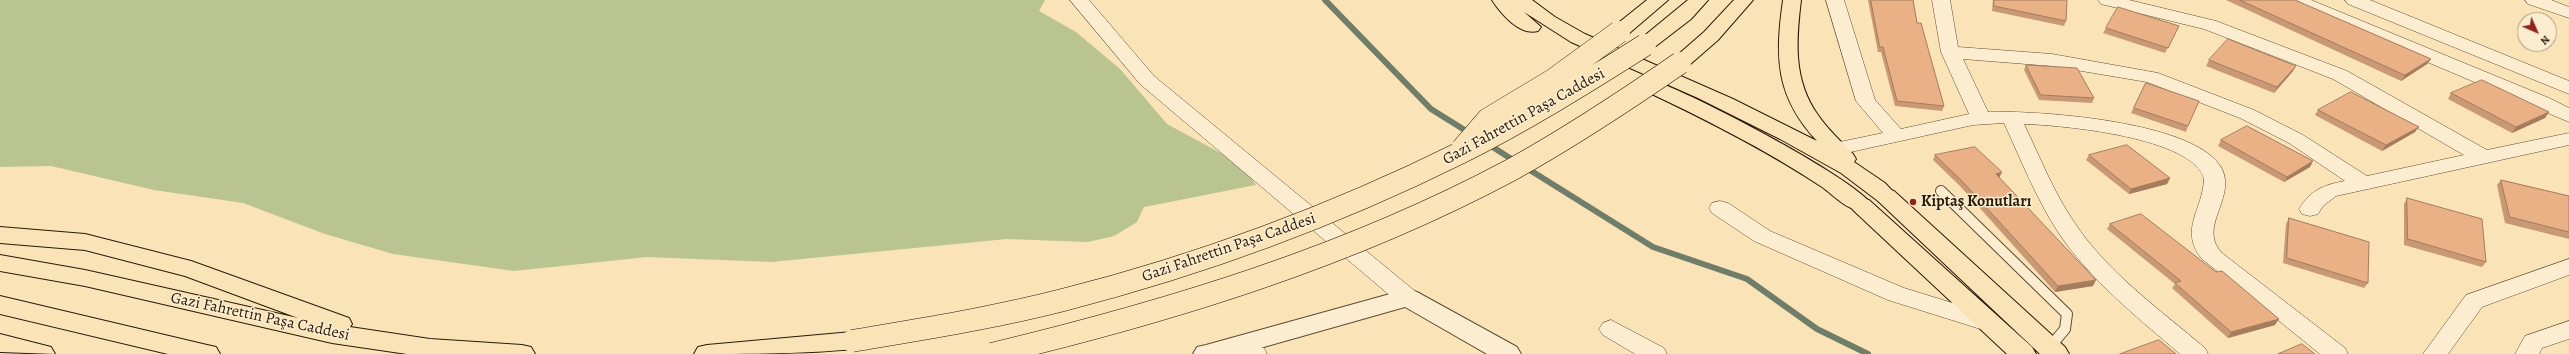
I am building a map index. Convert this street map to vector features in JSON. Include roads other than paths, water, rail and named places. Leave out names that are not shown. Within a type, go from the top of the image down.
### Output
[{"type":"main road","points":[[1501,0],[1523,22],[1570,50],[1693,105],[1838,185],[1861,204],[2023,354]]},
{"type":"main road","points":[[1521,0],[1556,28],[1724,101],[1855,170]]},
{"type":"main road","name":"Gazi Fahrettin Paşa Caddesi","points":[[706,354],[852,341],[906,334],[1006,314],[1133,280],[1258,240],[1399,184],[1452,159],[1546,108],[1645,45],[1684,15],[1699,0]]},
{"type":"main road","points":[[992,354],[1104,327],[1165,309],[1308,260],[1373,234],[1452,199],[1512,169],[1572,134],[1680,63],[1711,36],[1744,0]]},
{"type":"main road","points":[[1792,0],[1786,57],[1790,83],[1807,116],[1855,170],[1886,196],[2053,351]]},
{"type":"main road","points":[[1452,159],[1488,119],[1553,80],[1619,32],[1654,2]]},
{"type":"main road","points":[[0,235],[85,242],[192,269],[384,341]]},
{"type":"main road","name":"Gazi Fahrettin Paşa Caddesi","points":[[0,263],[85,278],[265,320],[384,341],[430,348],[522,354]]},
{"type":"main road","points":[[0,305],[207,354]]},
{"type":"main road","points":[[0,344],[42,354]]},
{"type":"street","points":[[1079,0],[1147,80],[1408,298],[1508,354]]},
{"type":"street","points":[[1835,0],[1866,101],[1896,135]]},
{"type":"street","points":[[1941,0],[1950,52],[1981,118]]},
{"type":"street","points":[[2107,0],[2210,25],[2340,75],[2484,157]]},
{"type":"street","points":[[2296,0],[2542,102],[2569,116]]},
{"type":"street","points":[[2354,0],[2569,88]]},
{"type":"street","points":[[2534,0],[2569,13]]},
{"type":"street","points":[[1950,52],[2052,60],[2151,77],[2247,114],[2296,139],[2361,182]]},
{"type":"street","points":[[1837,149],[1896,135],[1981,118],[2039,118],[2120,128],[2165,140],[2195,154],[2206,163],[2213,172],[2216,182],[2200,239],[2205,249],[2214,258],[2336,354]]},
{"type":"street","points":[[2011,118],[2050,197],[2076,241],[2118,286],[2196,354]]},
{"type":"street","points":[[2310,210],[2315,201],[2329,191],[2361,182],[2569,139]]},
{"type":"street","points":[[1720,208],[1762,236],[1896,294],[1990,323]]},
{"type":"street","points":[[2434,354],[2474,301],[2569,267]]},
{"type":"street","points":[[1206,354],[1408,298]]},
{"type":"street","points":[[1611,329],[1655,354]]},
{"type":"street","points":[[2527,354],[2533,342],[2569,330]]},
{"type":"street","points":[[1230,348],[1255,354]]},
{"type":"lane","points":[[1941,191],[2067,314],[2067,324],[2053,351]]},
{"type":"waterway","points":[[1325,0],[1431,109],[1471,134]]},
{"type":"waterway","points":[[1488,144],[1516,162]]},
{"type":"waterway","points":[[1525,167],[1653,247],[1747,279],[1817,329],[1868,354]]},
{"type":"place","name":"Kiptaş Konutları","points":[[1913,202]]}]
